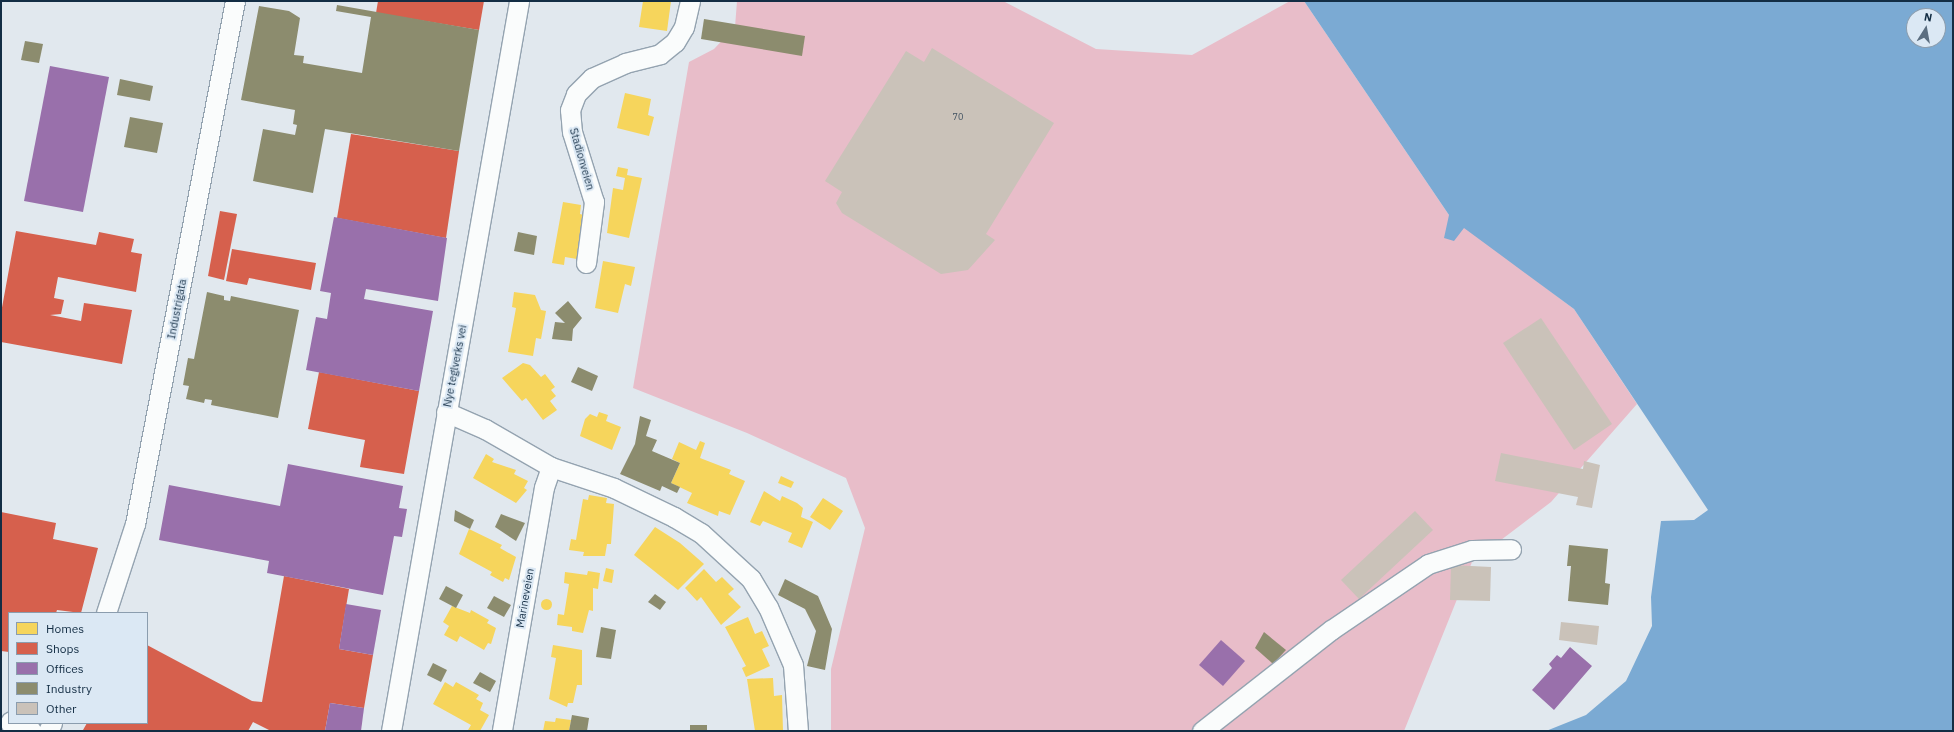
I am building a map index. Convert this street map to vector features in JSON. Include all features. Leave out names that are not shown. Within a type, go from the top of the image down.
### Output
[{"type":"street","name":"Industrigata","points":[[106,612],[135,524],[235,1]]},
{"type":"street","name":"Nye teglverks vei","points":[[391,731],[519,1]]},
{"type":"street","name":"Stadionveien","points":[[586,263],[594,202],[572,132],[572,105],[592,78],[625,63],[660,54],[675,42],[684,27],[690,1]]},
{"type":"street","points":[[446,412],[485,429],[551,467],[614,488],[701,533],[751,579],[768,607],[793,665],[798,731]]},
{"type":"street","name":"Marineveien","points":[[502,731],[544,487],[551,467]]},
{"type":"street","points":[[1202,731],[1331,630],[1428,564],[1472,550],[1511,549]]},
{"type":"street","points":[[14,724],[30,731]]},
{"type":"shaded area","points":[[737,1],[1003,1],[1096,49],[1192,55],[1290,1],[1304,1],[1449,215],[1574,309],[1637,404],[1551,502],[1472,562],[1404,731],[831,731],[831,669],[865,528],[846,478],[747,433],[633,388],[689,62],[714,49],[735,27]]},
{"type":"water","points":[[1304,1],[1953,1],[1953,731],[1546,731],[1586,715],[1626,681],[1652,626],[1651,597],[1661,521],[1694,520],[1708,510],[1574,309],[1464,228],[1454,241],[1444,238],[1449,215]]},
{"type":"building: Homes","points":[[643,1],[671,1],[667,31],[639,27]]},
{"type":"building: Homes","points":[[625,93],[651,99],[648,115],[654,117],[649,136],[617,128]]},
{"type":"building: Homes","points":[[618,167],[628,169],[627,175],[642,178],[629,238],[607,233],[613,188],[623,190],[625,178],[616,176]]},
{"type":"building: Homes","points":[[563,202],[581,205],[580,214],[587,216],[577,259],[565,257],[564,265],[552,263]]},
{"type":"building: Homes","points":[[603,261],[635,267],[631,286],[625,284],[618,313],[595,308]]},
{"type":"building: Homes","points":[[514,292],[535,295],[541,310],[546,311],[541,339],[536,338],[533,356],[508,352],[516,308],[512,307]]},
{"type":"building: Homes","points":[[523,363],[530,365],[541,377],[545,374],[555,387],[551,390],[556,396],[550,401],[557,410],[543,420],[526,398],[522,401],[502,378]]},
{"type":"building: Homes","points":[[599,412],[608,415],[606,421],[621,427],[612,450],[580,436],[585,419],[590,414],[597,417]]},
{"type":"building: Homes","points":[[700,441],[705,443],[700,458],[731,470],[729,474],[745,481],[730,515],[719,511],[718,516],[687,503],[692,493],[671,483],[680,463],[672,459],[679,442],[696,450]]},
{"type":"building: Homes","points":[[486,454],[494,459],[492,462],[516,470],[514,474],[528,481],[524,488],[527,490],[516,503],[473,478]]},
{"type":"building: Homes","points":[[781,476],[794,482],[791,488],[778,483]]},
{"type":"building: Homes","points":[[764,491],[780,501],[782,496],[797,503],[803,508],[801,517],[813,522],[802,548],[788,542],[792,533],[763,521],[760,526],[750,522]]},
{"type":"building: Homes","points":[[589,495],[607,498],[606,503],[614,504],[611,544],[607,544],[605,556],[583,556],[584,552],[569,550],[571,539],[576,540],[583,499],[588,500]]},
{"type":"building: Homes","points":[[823,498],[843,511],[830,530],[810,517]]},
{"type":"building: Homes","points":[[655,527],[680,543],[704,564],[678,590],[634,555]]},
{"type":"building: Homes","points":[[469,529],[502,545],[500,548],[516,557],[509,580],[505,578],[503,582],[490,575],[492,572],[459,554]]},
{"type":"building: Homes","points":[[606,568],[614,570],[612,583],[603,581]]},
{"type":"building: Homes","points":[[704,569],[716,582],[722,577],[734,589],[728,594],[741,607],[721,625],[701,597],[697,601],[685,588]]},
{"type":"building: Homes","points":[[588,571],[600,573],[598,589],[593,588],[593,611],[589,610],[583,633],[572,631],[572,627],[557,625],[558,614],[564,615],[569,584],[564,583],[565,572],[587,575]]},
{"type":"building: Homes","points":[[546,598],[550,600],[552,604],[550,608],[546,610],[542,608],[540,604],[542,600]]},
{"type":"building: Homes","points":[[452,606],[470,613],[471,610],[489,620],[487,623],[496,628],[491,644],[488,643],[484,650],[460,636],[457,642],[444,635],[449,626],[443,622]]},
{"type":"building: Homes","points":[[748,617],[755,634],[762,631],[769,646],[762,649],[770,666],[746,677],[742,668],[746,666],[725,627]]},
{"type":"building: Homes","points":[[553,645],[582,650],[582,685],[577,685],[573,703],[568,703],[567,707],[549,699],[556,658],[551,657]]},
{"type":"building: Homes","points":[[773,678],[774,696],[782,695],[783,731],[755,731],[747,679]]},
{"type":"building: Homes","points":[[445,682],[453,687],[456,682],[479,695],[476,699],[483,703],[480,710],[489,715],[480,731],[468,730],[471,725],[433,704]]},
{"type":"building: Homes","points":[[556,718],[571,720],[569,731],[543,731],[545,721],[555,722]]},
{"type":"building: Shops","points":[[378,1],[484,1],[479,30],[376,13]]},
{"type":"building: Shops","points":[[351,134],[459,151],[446,238],[337,218]]},
{"type":"building: Shops","points":[[220,211],[237,214],[224,280],[208,276]]},
{"type":"building: Shops","points":[[16,231],[96,245],[99,232],[134,239],[131,252],[142,254],[136,292],[58,277],[54,298],[64,300],[61,314],[50,315],[81,321],[84,303],[132,310],[122,364],[1,342],[1,313]]},
{"type":"building: Shops","points":[[232,249],[316,263],[311,290],[249,278],[247,285],[226,281]]},
{"type":"building: Shops","points":[[319,372],[419,391],[404,474],[360,467],[365,440],[308,429]]},
{"type":"building: Shops","points":[[1,512],[56,523],[53,539],[98,548],[81,612],[57,610],[56,612],[8,612],[8,652],[1,651]]},
{"type":"building: Shops","points":[[284,576],[349,589],[339,649],[373,655],[364,708],[330,703],[325,731],[271,731],[253,722],[248,731],[83,730],[86,724],[148,724],[148,646],[252,701],[262,702]]},
{"type":"building: Offices","points":[[50,66],[109,77],[83,212],[24,201]]},
{"type":"building: Offices","points":[[334,217],[447,238],[438,301],[366,289],[364,299],[433,311],[419,391],[306,370],[316,317],[327,319],[331,293],[320,291]]},
{"type":"building: Offices","points":[[288,464],[403,486],[399,508],[407,509],[402,537],[394,536],[383,595],[267,573],[269,561],[159,540],[169,485],[280,506]]},
{"type":"building: Offices","points":[[346,604],[381,610],[373,655],[339,649]]},
{"type":"building: Offices","points":[[1221,640],[1245,661],[1223,686],[1199,665]]},
{"type":"building: Offices","points":[[1570,647],[1592,666],[1554,710],[1532,690],[1552,668],[1549,664],[1557,655],[1561,658]]},
{"type":"building: Offices","points":[[330,703],[364,708],[361,731],[325,731]]},
{"type":"building: Industry","points":[[337,5],[479,30],[459,151],[325,129],[313,193],[253,181],[263,129],[295,135],[297,125],[293,124],[295,110],[241,100],[259,6],[289,11],[300,18],[294,55],[304,56],[303,63],[362,73],[371,17],[336,11]]},
{"type":"building: Industry","points":[[704,19],[805,36],[802,56],[701,39]]},
{"type":"building: Industry","points":[[25,41],[43,44],[39,63],[21,60]]},
{"type":"building: Industry","points":[[120,79],[153,86],[150,101],[117,95]]},
{"type":"building: Industry","points":[[130,117],[163,123],[157,153],[124,147]]},
{"type":"building: Industry","points":[[518,232],[537,236],[534,255],[514,251]]},
{"type":"building: Industry","points":[[207,292],[224,296],[224,300],[230,301],[231,296],[299,310],[278,418],[211,405],[212,400],[205,399],[204,403],[186,399],[189,386],[183,385],[188,358],[194,359]]},
{"type":"building: Industry","points":[[568,301],[582,318],[573,329],[572,341],[552,339],[555,322],[565,323],[555,313]]},
{"type":"building: Industry","points":[[578,367],[598,376],[592,391],[571,382]]},
{"type":"building: Industry","points":[[640,416],[651,420],[646,436],[657,440],[652,451],[680,463],[671,483],[680,487],[677,493],[662,486],[660,491],[620,474],[635,444]]},
{"type":"building: Industry","points":[[455,510],[474,520],[470,529],[454,521]]},
{"type":"building: Industry","points":[[501,514],[525,523],[516,541],[495,527]]},
{"type":"building: Industry","points":[[1569,545],[1608,549],[1605,583],[1610,584],[1608,605],[1568,601],[1571,566],[1567,566]]},
{"type":"building: Industry","points":[[785,579],[818,596],[832,629],[825,670],[807,666],[816,631],[805,609],[778,595]]},
{"type":"building: Industry","points":[[446,586],[463,595],[456,608],[439,599]]},
{"type":"building: Industry","points":[[655,594],[666,602],[660,610],[648,602]]},
{"type":"building: Industry","points":[[494,596],[511,605],[504,617],[487,608]]},
{"type":"building: Industry","points":[[601,627],[616,630],[611,659],[596,657]]},
{"type":"building: Industry","points":[[1264,632],[1286,650],[1273,664],[1255,648]]},
{"type":"building: Industry","points":[[433,663],[447,670],[441,682],[427,675]]},
{"type":"building: Industry","points":[[480,672],[496,681],[490,692],[473,683]]},
{"type":"building: Industry","points":[[572,715],[589,718],[587,731],[569,731]]},
{"type":"building: Industry","points":[[690,725],[707,725],[707,731],[690,731]]},
{"type":"building: Other","points":[[932,48],[1054,123],[986,234],[995,240],[968,270],[941,274],[842,213],[836,203],[842,192],[825,181],[906,51],[924,62]]},
{"type":"building: Other","points":[[1541,318],[1612,424],[1574,450],[1503,343]]},
{"type":"building: Other","points":[[1501,453],[1583,469],[1584,461],[1600,465],[1592,508],[1576,505],[1578,497],[1495,481]]},
{"type":"building: Other","points":[[1415,511],[1433,530],[1359,599],[1341,580]]},
{"type":"building: Other","points":[[1451,565],[1491,567],[1490,601],[1450,600]]},
{"type":"building: Other","points":[[1561,622],[1599,626],[1597,645],[1559,640]]}]
